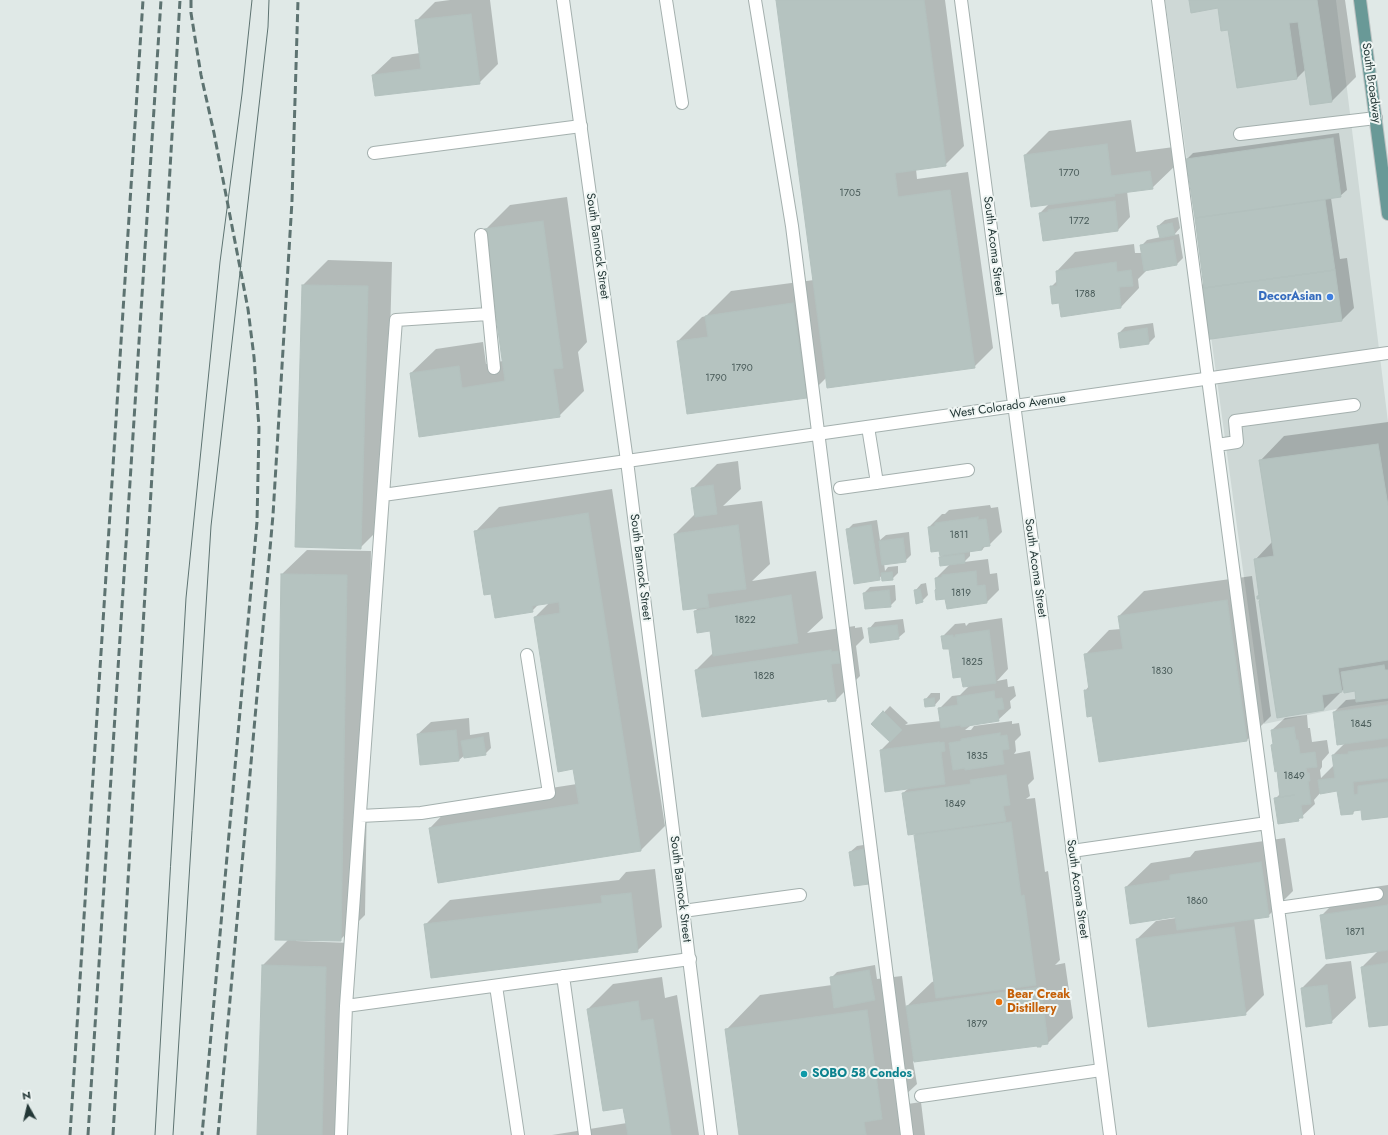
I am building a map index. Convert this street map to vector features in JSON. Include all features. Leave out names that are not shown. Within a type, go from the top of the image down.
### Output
[{"type":"main road","name":"South Broadway","points":[[1360,0],[1388,214]]},
{"type":"street","name":"South Bannock Street","points":[[563,0],[627,461],[711,1135]]},
{"type":"street","points":[[666,0],[682,103]]},
{"type":"street","points":[[755,0],[792,226],[906,1135]]},
{"type":"street","name":"South Acoma Street","points":[[961,0],[1110,1135]]},
{"type":"street","points":[[1158,0],[1308,1135]]},
{"type":"street","points":[[1240,134],[1376,118]]},
{"type":"street","points":[[374,153],[581,126]]},
{"type":"street","points":[[481,235],[494,368]]},
{"type":"street","points":[[341,1135],[346,1006],[396,320],[488,314]]},
{"type":"street","name":"West Colorado Avenue","points":[[383,495],[1388,353]]},
{"type":"street","points":[[1217,445],[1237,442],[1235,422],[1354,405]]},
{"type":"street","points":[[868,427],[876,482]]},
{"type":"street","points":[[840,488],[968,470]]},
{"type":"street","points":[[360,816],[421,813],[549,793],[527,655]]},
{"type":"street","points":[[1072,851],[1267,823]]},
{"type":"street","points":[[1278,908],[1377,894]]},
{"type":"street","points":[[683,911],[800,896]]},
{"type":"street","points":[[346,1006],[690,959]]},
{"type":"street","points":[[563,976],[584,1135]]},
{"type":"street","points":[[496,986],[518,1135]]},
{"type":"street","points":[[921,1096],[1101,1070]]},
{"type":"shaded area","points":[[1165,0],[1336,0],[1388,422],[1388,701],[1351,706],[1264,724]]},
{"type":"building","points":[[776,0],[924,0],[946,166],[895,173],[898,197],[950,190],[975,368],[827,388]]},
{"type":"building","points":[[1189,0],[1317,0],[1332,102],[1310,105],[1298,22],[1289,23],[1297,79],[1237,88],[1228,30],[1221,31],[1218,8],[1191,13]]},
{"type":"building","points":[[471,14],[480,84],[375,96],[372,75],[421,69],[415,20]]},
{"type":"building","points":[[1333,138],[1341,197],[1195,218],[1186,159]]},
{"type":"building","points":[[1107,144],[1111,176],[1150,171],[1153,189],[1114,194],[1115,196],[1031,207],[1024,155]]},
{"type":"building","points":[[1325,200],[1335,270],[1204,288],[1195,218]]},
{"type":"building","points":[[1115,201],[1118,231],[1043,241],[1039,213],[1048,212],[1048,210]]},
{"type":"building","points":[[543,221],[563,368],[553,369],[560,417],[419,437],[410,373],[459,366],[462,388],[505,381],[484,229]]},
{"type":"building","points":[[1172,223],[1175,235],[1160,238],[1157,226]]},
{"type":"building","points":[[1173,240],[1177,265],[1144,271],[1140,245]]},
{"type":"building","points":[[1116,262],[1117,272],[1131,270],[1133,286],[1119,287],[1121,308],[1061,317],[1059,303],[1052,304],[1050,286],[1057,286],[1056,271]]},
{"type":"building","points":[[1335,270],[1342,321],[1204,340],[1197,289]]},
{"type":"building","points":[[302,285],[368,286],[361,549],[295,547]]},
{"type":"building","points":[[793,303],[807,398],[687,414],[677,341],[708,337],[705,316]]},
{"type":"building","points":[[1147,328],[1149,344],[1120,348],[1118,333]]},
{"type":"building","points":[[1378,444],[1388,506],[1388,660],[1338,668],[1342,692],[1322,695],[1324,710],[1277,718],[1259,601],[1260,599],[1257,599],[1257,596],[1259,596],[1254,559],[1274,556],[1259,460]]},
{"type":"building","points":[[713,485],[717,514],[695,517],[691,488]]},
{"type":"building","points":[[588,513],[641,851],[438,883],[429,828],[579,804],[573,769],[558,772],[534,617],[560,613],[559,602],[532,606],[533,612],[495,618],[491,594],[484,595],[474,531]]},
{"type":"building","points":[[978,517],[978,520],[986,519],[990,546],[982,547],[982,550],[940,556],[939,551],[931,552],[928,527],[935,526],[935,523]]},
{"type":"building","points":[[738,525],[746,589],[707,594],[709,607],[683,610],[674,534]]},
{"type":"building","points":[[871,525],[880,580],[854,584],[846,529]]},
{"type":"building","points":[[903,538],[906,562],[882,565],[879,541]]},
{"type":"building","points":[[964,554],[965,563],[940,566],[939,557]]},
{"type":"building","points":[[976,571],[977,586],[985,585],[987,603],[947,609],[945,599],[936,600],[935,578],[942,577],[942,575]]},
{"type":"building","points":[[892,572],[893,580],[882,581],[881,573]]},
{"type":"building","points":[[281,574],[347,575],[341,941],[275,940]]},
{"type":"building","points":[[920,589],[923,602],[916,604],[914,590]]},
{"type":"building","points":[[889,590],[891,607],[865,609],[863,593]]},
{"type":"building","points":[[791,595],[798,643],[713,656],[710,631],[697,633],[694,611]]},
{"type":"building","points":[[1227,600],[1247,741],[1099,762],[1092,716],[1087,717],[1084,690],[1089,690],[1084,654],[1123,649],[1118,616]]},
{"type":"building","points":[[897,625],[899,639],[870,643],[868,628]]},
{"type":"building","points":[[989,630],[996,683],[963,687],[961,677],[953,678],[949,649],[943,649],[941,636],[953,635],[953,637],[956,637],[955,635]]},
{"type":"building","points":[[831,650],[831,652],[838,651],[840,663],[831,664],[836,701],[828,702],[827,699],[702,717],[695,670]]},
{"type":"building","points":[[1384,665],[1385,670],[1388,670],[1388,698],[1356,702],[1355,691],[1344,693],[1341,672]]},
{"type":"building","points":[[994,691],[995,699],[1002,698],[1004,709],[997,710],[999,721],[961,727],[961,725],[941,728],[938,708],[958,705],[957,697]]},
{"type":"building","points":[[934,698],[935,706],[925,707],[924,699]]},
{"type":"building","points":[[1388,705],[1388,738],[1337,745],[1333,712]]},
{"type":"building","points":[[883,711],[902,730],[890,742],[871,724]]},
{"type":"building","points":[[1294,727],[1300,754],[1315,752],[1317,767],[1306,768],[1307,773],[1309,773],[1310,781],[1308,781],[1311,804],[1301,805],[1303,818],[1298,818],[1299,821],[1278,824],[1274,798],[1295,795],[1280,797],[1277,771],[1275,772],[1271,745],[1273,744],[1271,730]]},
{"type":"building","points":[[456,730],[459,761],[420,765],[417,734]]},
{"type":"building","points":[[1000,733],[1000,736],[1007,735],[1009,749],[1002,750],[1004,764],[965,770],[965,768],[953,770],[949,743],[961,741],[961,739]]},
{"type":"building","points":[[483,737],[486,755],[464,758],[461,741]]},
{"type":"building","points":[[944,742],[945,751],[941,752],[945,784],[885,792],[880,750]]},
{"type":"building","points":[[1388,747],[1388,778],[1353,782],[1354,795],[1358,794],[1358,786],[1388,782],[1388,817],[1362,820],[1361,810],[1353,811],[1353,814],[1341,815],[1337,791],[1320,794],[1318,780],[1335,778],[1332,755],[1349,754],[1348,752]]},
{"type":"building","points":[[1006,775],[1010,805],[1003,806],[1006,821],[908,835],[902,793],[971,784],[970,780]]},
{"type":"building","points":[[1011,822],[1021,896],[1024,895],[1036,985],[936,998],[914,835]]},
{"type":"building","points":[[864,849],[869,884],[854,886],[849,852]]},
{"type":"building","points":[[1261,862],[1269,917],[1177,930],[1175,917],[1130,924],[1125,887],[1170,880],[1170,875]]},
{"type":"building","points":[[631,893],[638,952],[431,978],[424,924],[602,903],[601,896]]},
{"type":"building","points":[[1388,905],[1388,950],[1326,959],[1320,915]]},
{"type":"building","points":[[1234,927],[1246,1015],[1148,1027],[1136,939]]},
{"type":"building","points":[[1388,963],[1388,1025],[1369,1027],[1361,967]]},
{"type":"building","points":[[262,965],[326,967],[322,1135],[257,1135]]},
{"type":"building","points":[[869,970],[875,1000],[834,1008],[830,977]]},
{"type":"building","points":[[1327,985],[1332,1023],[1306,1027],[1301,988]]},
{"type":"building","points":[[1041,987],[1048,1044],[1041,1045],[1041,1047],[1037,1046],[914,1062],[906,1006]]},
{"type":"building","points":[[638,1001],[641,1021],[653,1019],[671,1135],[628,1135],[623,1108],[603,1111],[587,1009]]},
{"type":"building","name":"SOBO 58 Condos","points":[[867,1010],[882,1119],[864,1122],[866,1135],[739,1135],[725,1029]]},
{"type":"tram line","points":[[155,1135],[186,598],[220,262],[242,94],[252,0]]},
{"type":"tram line","points":[[173,1135],[211,526],[268,27],[269,0]]},
{"type":"railway","points":[[70,1135],[143,0]]},
{"type":"railway","points":[[88,1135],[161,0]]},
{"type":"railway","points":[[113,1135],[180,0]]},
{"type":"railway","points":[[191,0],[191,13],[201,75],[214,133],[248,309],[254,357],[259,428],[257,522],[202,1135]]},
{"type":"railway","points":[[218,1135],[273,515],[292,201],[298,0]]},
{"type":"place","name":"DecorAsian","points":[[1330,297]]},
{"type":"place","name":"Bear Creak Distillery","points":[[999,1002]]},
{"type":"place","name":"SOBO 58 Condos","points":[[804,1074]]}]
